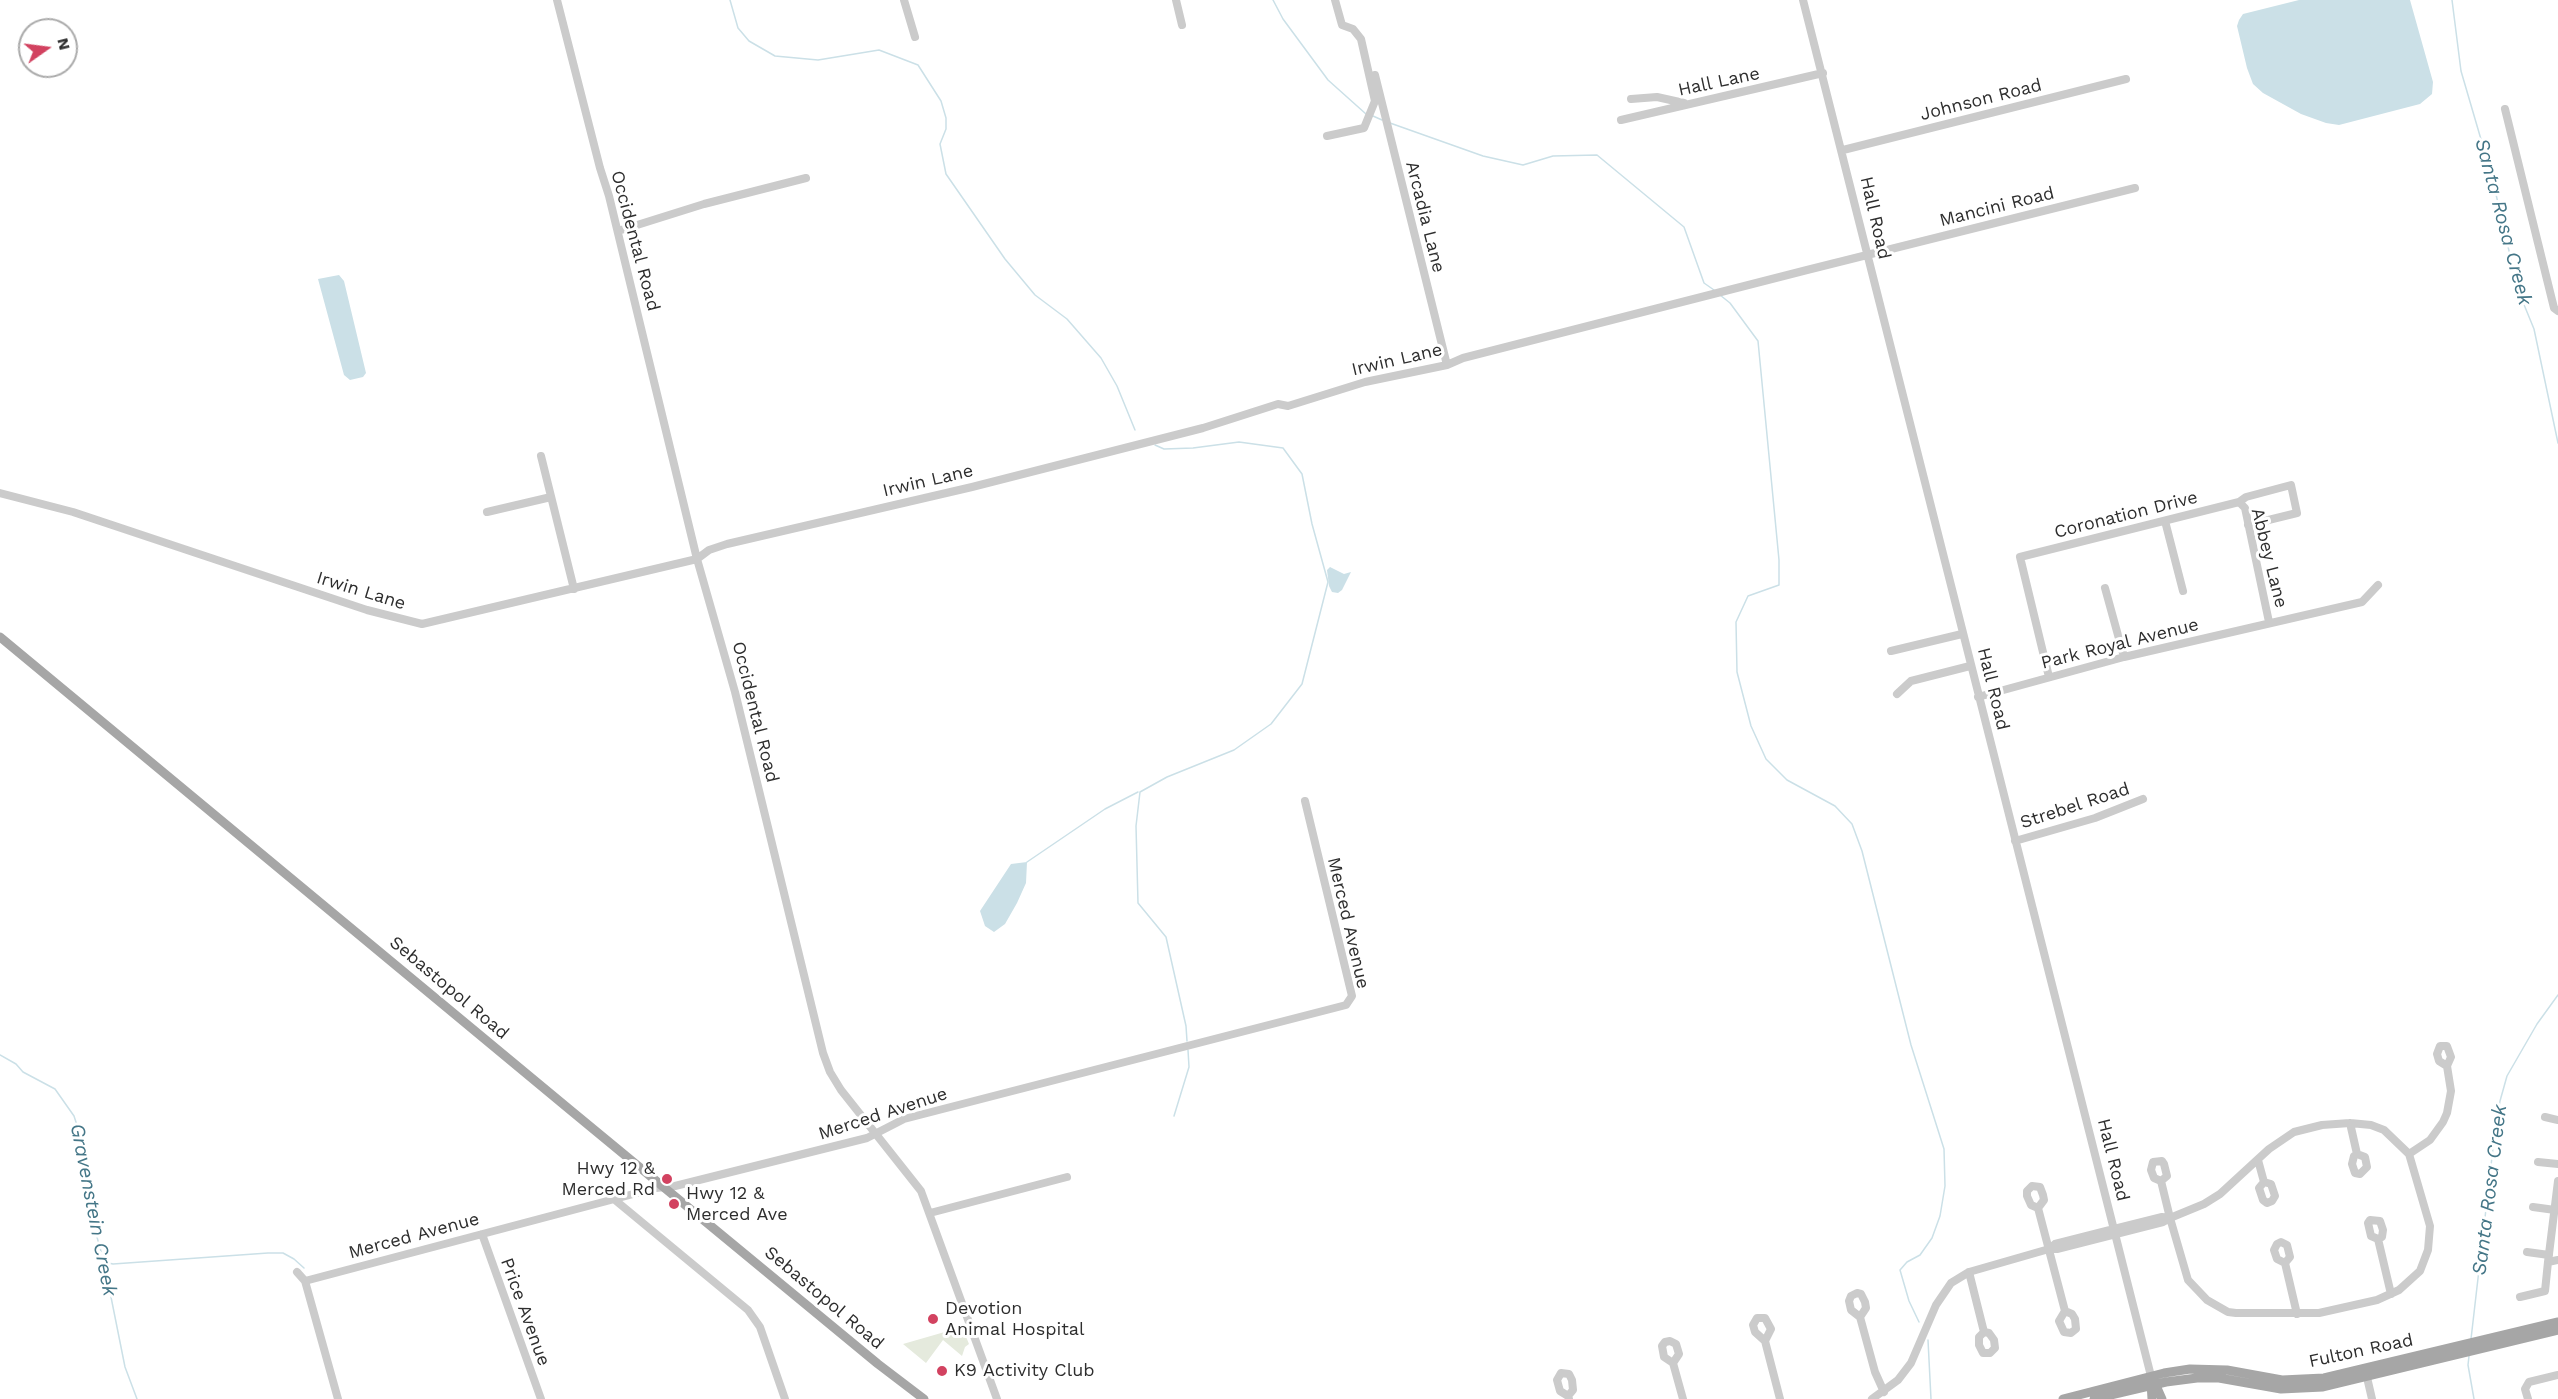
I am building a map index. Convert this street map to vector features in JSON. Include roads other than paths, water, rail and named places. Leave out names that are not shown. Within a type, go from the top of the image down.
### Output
[{"type":"main road","name":"Sebastopol Road","points":[[0,637],[878,1364],[924,1399]]},
{"type":"main road","name":"Fulton Road","points":[[2487,1344],[2558,1322]]},
{"type":"main road","name":"Fulton Road","points":[[2094,1399],[2153,1382],[2172,1372],[2207,1369],[2275,1380],[2306,1380],[2366,1373],[2487,1344],[2558,1330]]},
{"type":"main road","name":"Sebastopol Road","points":[[878,1364],[916,1399]]},
{"type":"main road","name":"Fulton Road","points":[[2063,1399],[2153,1382]]},
{"type":"main road","points":[[2152,1399],[2153,1382]]},
{"type":"main road","points":[[2153,1382],[2163,1399]]},
{"type":"street","name":"Occidental Road","points":[[557,0],[618,231],[698,558],[720,634],[825,1059],[841,1090],[916,1184],[930,1213],[997,1399]]},
{"type":"street","points":[[904,0],[915,37]]},
{"type":"street","points":[[1176,0],[1182,25]]},
{"type":"street","points":[[1327,136],[1364,128],[1376,101],[1361,39],[1353,29],[1342,25],[1335,0]]},
{"type":"street","name":"Hall Road","points":[[1803,0],[1843,150],[1970,666],[2153,1382]]},
{"type":"street","name":"Hall Lane","points":[[1621,120],[1823,73]]},
{"type":"street","name":"Arcadia Lane","points":[[1375,75],[1447,365]]},
{"type":"street","name":"Johnson Road","points":[[1843,150],[2126,79]]},
{"type":"street","points":[[1630,99],[1657,98],[1688,105]]},
{"type":"street","points":[[2505,109],[2554,308],[2558,311]]},
{"type":"street","points":[[618,231],[704,204],[806,178]]},
{"type":"street","name":"Mancini Road","points":[[1867,255],[2135,188]]},
{"type":"street","name":"Irwin Lane","points":[[0,493],[73,512],[367,610],[422,624],[698,558],[709,550],[728,544],[972,487],[1203,428],[1278,404],[1288,406],[1365,382],[1447,365],[1463,358],[1867,255]]},
{"type":"street","points":[[541,456],[574,589]]},
{"type":"street","name":"Coronation Drive","points":[[2049,677],[2020,557],[2239,502],[2246,496],[2291,485],[2297,513],[2248,525]]},
{"type":"street","points":[[487,512],[551,497]]},
{"type":"street","name":"Abbey Lane","points":[[2239,502],[2245,508],[2269,622]]},
{"type":"street","points":[[2165,521],[2183,591]]},
{"type":"street","name":"Park Royal Avenue","points":[[1978,697],[2124,657],[2362,602],[2378,585]]},
{"type":"street","points":[[2105,588],[2124,657]]},
{"type":"street","points":[[1891,651],[1962,634]]},
{"type":"street","points":[[1897,694],[1911,681],[1970,666]]},
{"type":"street","name":"Strebel Road","points":[[2015,841],[2095,818],[2143,799]]},
{"type":"street","name":"Merced Avenue","points":[[305,1281],[665,1187],[821,1150],[877,1134],[903,1120],[1346,1005],[1352,996],[1305,801]]},
{"type":"street","points":[[2409,1154],[2430,1140],[2443,1122],[2451,1091],[2447,1066]]},
{"type":"street","points":[[2545,1117],[2558,1120]]},
{"type":"street","points":[[2350,1123],[2357,1154]]},
{"type":"street","points":[[1872,1399],[1884,1392],[1911,1363],[1936,1305],[1951,1283],[1969,1272],[2049,1249],[2163,1222],[2170,1218],[2204,1204],[2220,1194],[2281,1138],[2294,1132],[2322,1125],[2350,1123],[2371,1125],[2384,1130],[2409,1154],[2430,1226],[2428,1250],[2420,1270],[2407,1284],[2378,1300],[2319,1313],[2228,1312],[2207,1300],[2194,1288],[2186,1274],[2170,1218],[2162,1181]]},
{"type":"street","points":[[2258,1160],[2264,1182]]},
{"type":"street","points":[[2538,1162],[2558,1164]]},
{"type":"street","points":[[930,1213],[1067,1177]]},
{"type":"street","points":[[2520,1297],[2545,1291],[2555,1227],[2558,1182]]},
{"type":"street","points":[[615,1200],[748,1310],[760,1327],[785,1399]]},
{"type":"street","points":[[2533,1207],[2555,1210]]},
{"type":"street","points":[[2038,1208],[2065,1311]]},
{"type":"street","name":"Price Avenue","points":[[482,1234],[541,1399]]},
{"type":"street","points":[[2378,1239],[2391,1294]]},
{"type":"street","points":[[2527,1252],[2558,1260]]},
{"type":"street","points":[[2285,1263],[2297,1314]]},
{"type":"street","points":[[297,1272],[305,1281],[338,1399]]},
{"type":"street","points":[[1969,1272],[1984,1332]]},
{"type":"street","points":[[1860,1317],[1875,1372],[1884,1392]]},
{"type":"street","points":[[1765,1341],[1780,1399]]},
{"type":"street","points":[[1673,1363],[1683,1399]]},
{"type":"street","points":[[2366,1373],[2372,1399]]},
{"type":"street","points":[[2528,1399],[2525,1389],[2529,1382],[2558,1375]]},
{"type":"water","points":[[2299,0],[2410,0],[2433,82],[2432,94],[2420,104],[2339,125],[2301,114],[2263,93],[2253,84],[2247,68],[2237,26],[2239,20],[2243,14]]},
{"type":"water","points":[[339,275],[344,281],[366,373],[363,377],[350,380],[344,375],[318,279]]},
{"type":"water","points":[[1330,567],[1344,574],[1351,572],[1342,590],[1338,593],[1332,592],[1329,586],[1327,570]]},
{"type":"water","points":[[1027,862],[1026,883],[1017,903],[1005,924],[994,932],[985,926],[980,911],[1011,864]]},
{"type":"waterway","points":[[730,0],[738,28],[749,41],[775,56],[818,60],[879,50],[918,65],[941,101],[946,118],[946,129],[940,144],[946,174],[1005,259],[1035,295],[1067,319],[1101,358],[1117,386],[1135,430]]},
{"type":"waterway","points":[[1273,0],[1283,19],[1328,80],[1366,114]]},
{"type":"waterway","name":"Santa Rosa Creek","points":[[2452,0],[2461,71],[2492,177],[2518,290],[2534,329],[2558,443]]},
{"type":"waterway","points":[[1373,116],[1382,120]]},
{"type":"waterway","points":[[1390,123],[1483,156],[1523,165],[1553,156],[1597,155],[1684,227],[1704,283],[1714,290]]},
{"type":"waterway","points":[[1720,295],[1730,303],[1758,341],[1779,560],[1779,585],[1748,596],[1736,622],[1737,672],[1751,726],[1766,759],[1787,780],[1835,806],[1852,824],[1862,851],[1911,1045],[1944,1149],[1945,1186],[1940,1216],[1932,1238],[1920,1255],[1907,1262],[1900,1270],[1909,1301],[1919,1322]]},
{"type":"waterway","points":[[1155,445],[1164,449],[1193,448],[1239,442],[1283,448],[1302,474],[1312,524],[1328,582],[1302,684],[1271,724],[1234,750],[1167,777],[1140,792],[1136,826],[1138,903],[1166,937],[1186,1026],[1187,1041]]},
{"type":"waterway","points":[[1027,862],[1105,809],[1138,792]]},
{"type":"waterway","name":"Santa Rosa Creek","points":[[2471,1339],[2500,1101],[2507,1076],[2537,1024],[2558,995]]},
{"type":"waterway","points":[[1174,1116],[1189,1067],[1188,1050]]},
{"type":"waterway","name":"Gravenstein Creek","points":[[0,1055],[16,1064],[23,1072],[55,1089],[74,1116],[84,1147],[82,1179],[95,1202],[93,1223],[104,1262],[125,1367],[137,1399]]},
{"type":"waterway","points":[[104,1262],[113,1264],[283,1253],[304,1268]]},
{"type":"waterway","points":[[1928,1340],[1931,1399]]},
{"type":"waterway","name":"Santa Rosa Creek","points":[[2469,1356],[2468,1365],[2474,1399]]},
{"type":"place","name":"Hwy 12 & Merced Rd","points":[[667,1179]]},
{"type":"place","name":"Hwy 12 & Merced Ave","points":[[674,1204]]},
{"type":"place","name":"Devotion Animal Hospital","points":[[933,1319]]},
{"type":"place","name":"K9 Activity Club","points":[[942,1371]]}]
